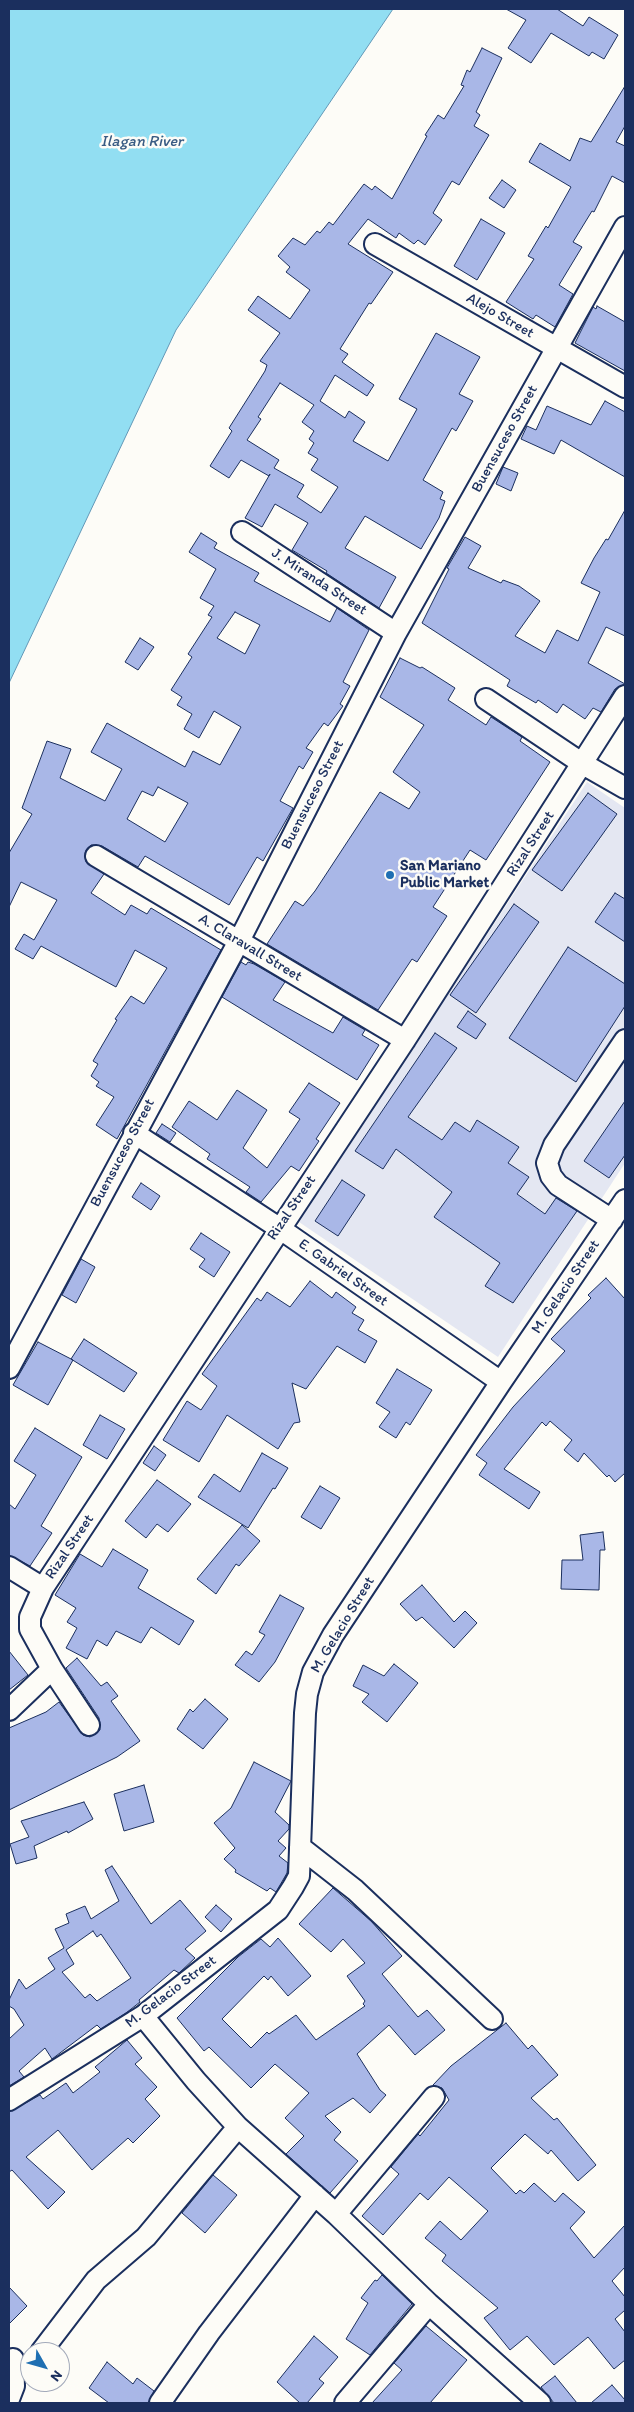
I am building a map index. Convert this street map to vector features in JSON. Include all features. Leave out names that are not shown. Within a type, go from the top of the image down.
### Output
[{"type":"street","name":"Buensuceso Street","points":[[9,1368],[238,941],[396,632],[625,227]]},
{"type":"street","name":"Alejo Street","points":[[375,244],[625,387]]},
{"type":"street","name":"J. Miranda Street","points":[[242,532],[396,632]]},
{"type":"street","name":"Rizal Street","points":[[89,1725],[52,1669],[30,1628],[30,1618],[43,1588],[279,1228],[405,1040],[625,696]]},
{"type":"street","points":[[486,699],[582,764],[625,788]]},
{"type":"street","name":"A. Claravall Street","points":[[96,856],[405,1040]]},
{"type":"street","points":[[612,1220],[558,1185],[551,1176],[547,1163],[554,1145],[625,1040]]},
{"type":"street","name":"E. Gabriel Street","points":[[134,1133],[279,1228],[501,1382]]},
{"type":"street","name":"M. Gelacio Street","points":[[9,2100],[143,2016],[278,1910],[299,1876],[305,1713],[307,1694],[313,1672],[333,1635],[501,1382],[625,1202]]},
{"type":"street","points":[[9,1567],[43,1588]]},
{"type":"street","points":[[9,1710],[52,1669]]},
{"type":"street","points":[[300,1847],[355,1890],[492,2019]]},
{"type":"street","points":[[143,2016],[196,2081],[238,2127],[336,2214],[429,2304],[540,2403]]},
{"type":"street","points":[[336,2214],[434,2097]]},
{"type":"street","points":[[49,2342],[96,2280],[146,2237],[238,2127]]},
{"type":"street","points":[[160,2403],[209,2333],[315,2195]]},
{"type":"street","points":[[344,2403],[429,2304]]},
{"type":"street","points":[[9,2399],[14,2386],[17,2358]]},
{"type":"shaded area","points":[[587,782],[625,808],[625,1163],[498,1357],[299,1222]]},
{"type":"water","name":"Ilagan River","points":[[9,9],[393,9],[176,330],[9,683]]},
{"type":"building","points":[[506,9],[557,9],[583,26],[589,17],[618,35],[604,59],[592,52],[589,56],[551,33],[531,63],[508,48],[526,20]]},
{"type":"building","points":[[482,48],[502,58],[476,112],[480,115],[474,126],[489,135],[459,185],[452,181],[433,213],[442,220],[425,245],[418,240],[414,244],[399,233],[396,238],[368,219],[348,244],[393,272],[371,304],[369,303],[340,349],[348,354],[342,362],[374,385],[367,396],[335,375],[320,401],[345,418],[349,411],[365,422],[353,441],[388,461],[417,409],[399,399],[436,333],[480,357],[459,394],[473,401],[456,431],[452,428],[423,480],[443,492],[440,499],[445,501],[439,518],[421,549],[365,516],[345,548],[396,577],[379,608],[326,573],[327,571],[292,550],[308,523],[275,504],[262,527],[245,518],[269,476],[241,460],[229,478],[210,466],[232,431],[229,428],[265,371],[267,365],[260,361],[280,333],[248,310],[258,296],[290,319],[310,290],[286,272],[290,267],[278,256],[293,238],[305,245],[317,231],[320,233],[329,222],[333,225],[364,184],[372,190],[375,186],[392,199],[427,136],[425,135],[438,115],[444,119],[464,86],[461,85],[467,70],[470,72]],"holes":[[[280,383],[314,405],[302,422],[314,431],[309,439],[314,443],[308,453],[318,459],[311,470],[338,487],[321,513],[297,497],[304,485],[274,468],[279,460],[247,440],[261,419],[258,417]]]},
{"type":"building","points":[[625,86],[625,126],[616,142],[625,146],[625,183],[612,176],[594,212],[592,211],[573,242],[582,247],[559,285],[573,294],[555,327],[536,315],[533,319],[506,302],[534,259],[528,256],[546,226],[548,228],[571,187],[529,162],[540,143],[570,161],[580,138],[591,142]]},
{"type":"building","points":[[502,180],[516,190],[504,208],[489,198]]},
{"type":"building","points":[[481,219],[505,233],[477,280],[454,266]]},
{"type":"building","points":[[597,306],[625,322],[625,371],[575,343],[593,307],[596,309]]},
{"type":"building","points":[[605,401],[625,412],[625,477],[561,440],[554,454],[521,439],[527,426],[536,430],[547,406],[591,425]]},
{"type":"building","points":[[503,467],[518,473],[511,491],[496,484]]},
{"type":"building","points":[[625,510],[625,636],[606,627],[588,663],[625,684],[615,689],[601,712],[593,708],[585,719],[563,704],[557,713],[538,700],[536,703],[507,686],[510,680],[422,623],[449,569],[447,568],[465,537],[481,546],[468,568],[501,583],[503,580],[519,586],[540,601],[515,636],[545,653],[557,630],[578,641],[600,592],[581,583],[594,558],[606,539],[608,540]]},
{"type":"building","points":[[201,533],[217,543],[214,548],[259,573],[254,581],[330,622],[337,608],[369,630],[343,682],[350,686],[340,704],[343,706],[328,726],[324,723],[306,748],[313,752],[303,769],[299,766],[280,801],[293,808],[263,861],[257,857],[229,905],[145,856],[138,867],[102,846],[91,845],[86,850],[86,862],[104,874],[91,893],[125,915],[131,905],[147,914],[151,908],[221,950],[117,1139],[96,1125],[114,1097],[96,1086],[99,1082],[91,1076],[98,1064],[93,1061],[117,1020],[115,1019],[131,996],[144,1004],[167,968],[135,950],[116,987],[41,946],[33,959],[15,949],[24,934],[34,940],[57,900],[21,882],[9,907],[9,853],[32,814],[22,808],[47,741],[71,749],[60,778],[105,801],[122,769],[91,752],[107,723],[185,767],[193,751],[220,765],[241,727],[214,711],[199,738],[184,729],[192,714],[177,705],[182,697],[171,690],[192,657],[188,654],[212,617],[208,615],[214,606],[200,598],[216,569],[189,552]],"holes":[[[235,612],[260,625],[245,654],[217,638]],[[158,787],[188,803],[165,842],[127,819],[142,791],[153,796]]]},
{"type":"building","points":[[140,638],[154,647],[138,670],[125,662]]},
{"type":"building","name":"San Mariano Public Market","points":[[400,658],[420,668],[422,667],[455,688],[448,700],[486,725],[491,717],[522,737],[520,741],[550,762],[486,860],[470,850],[433,907],[447,916],[417,962],[412,959],[378,1010],[267,944],[295,901],[303,906],[315,891],[380,792],[409,809],[420,792],[393,772],[424,725],[380,697]]},
{"type":"building","points":[[588,793],[617,814],[562,891],[532,870]]},
{"type":"building","points":[[615,893],[625,899],[625,942],[595,922]]},
{"type":"building","points":[[514,904],[539,922],[476,1013],[450,995]]},
{"type":"building","points":[[568,947],[625,984],[625,1006],[576,1082],[509,1038]]},
{"type":"building","points":[[241,962],[246,965],[248,962],[254,964],[285,982],[273,1000],[333,1033],[343,1017],[365,1030],[362,1035],[379,1045],[357,1080],[222,997]]},
{"type":"building","points":[[468,1011],[486,1024],[476,1039],[457,1027]]},
{"type":"building","points":[[435,1033],[457,1048],[408,1117],[442,1140],[455,1122],[470,1132],[477,1120],[519,1147],[508,1163],[529,1177],[517,1194],[545,1214],[556,1198],[577,1211],[513,1303],[485,1286],[500,1263],[434,1217],[452,1192],[396,1149],[383,1169],[355,1151]]},
{"type":"building","points":[[309,1083],[340,1103],[316,1139],[319,1141],[299,1171],[291,1166],[261,1202],[246,1192],[250,1187],[207,1159],[210,1154],[172,1127],[189,1101],[217,1120],[237,1090],[267,1110],[243,1148],[267,1168],[300,1119],[289,1112]]},
{"type":"building","points":[[625,1101],[625,1155],[609,1178],[584,1161]]},
{"type":"building","points":[[162,1124],[176,1133],[170,1142],[156,1133]]},
{"type":"building","points":[[342,1180],[365,1195],[338,1236],[315,1221]]},
{"type":"building","points":[[141,1183],[160,1196],[151,1210],[132,1197]]},
{"type":"building","points":[[201,1233],[230,1252],[214,1277],[199,1267],[205,1259],[190,1249]]},
{"type":"building","points":[[81,1259],[95,1267],[76,1303],[62,1295]]},
{"type":"building","points":[[606,1278],[625,1299],[625,1473],[615,1482],[609,1475],[607,1477],[584,1453],[578,1462],[564,1450],[572,1440],[550,1421],[546,1426],[542,1422],[504,1469],[540,1492],[529,1509],[479,1475],[487,1463],[476,1455],[513,1407],[565,1351],[551,1339],[591,1298],[588,1295]]},
{"type":"building","points":[[310,1281],[332,1298],[336,1292],[356,1307],[352,1313],[364,1320],[358,1330],[377,1341],[365,1363],[337,1346],[306,1389],[292,1383],[300,1422],[294,1423],[278,1449],[227,1415],[199,1462],[163,1440],[187,1401],[201,1410],[217,1386],[202,1374],[257,1298],[261,1301],[267,1292],[290,1307]]},
{"type":"building","points":[[84,1339],[137,1373],[124,1392],[71,1359]]},
{"type":"building","points":[[38,1342],[73,1360],[48,1405],[13,1385]]},
{"type":"building","points":[[397,1369],[432,1390],[410,1425],[406,1422],[396,1438],[379,1427],[390,1412],[376,1403]]},
{"type":"building","points":[[100,1415],[125,1429],[107,1459],[83,1445]]},
{"type":"building","points":[[35,1428],[82,1457],[41,1526],[52,1533],[30,1566],[9,1555],[9,1504],[15,1509],[36,1475],[14,1461]]},
{"type":"building","points":[[154,1446],[166,1455],[155,1471],[143,1463]]},
{"type":"building","points":[[262,1453],[288,1468],[248,1528],[198,1497],[214,1474],[240,1492]]},
{"type":"building","points":[[157,1480],[191,1504],[168,1532],[157,1524],[146,1538],[125,1521]]},
{"type":"building","points":[[320,1486],[340,1498],[321,1529],[301,1517]]},
{"type":"building","points":[[242,1525],[260,1541],[239,1566],[236,1564],[216,1594],[197,1579]]},
{"type":"building","points":[[603,1532],[605,1550],[600,1550],[599,1590],[561,1589],[562,1560],[583,1560],[580,1535]]},
{"type":"building","points":[[113,1549],[148,1570],[138,1588],[194,1621],[179,1645],[151,1627],[141,1643],[116,1631],[107,1646],[97,1640],[87,1659],[66,1648],[77,1628],[67,1622],[76,1608],[55,1595],[80,1554],[102,1567]]},
{"type":"building","points":[[422,1585],[454,1622],[465,1611],[477,1623],[454,1648],[422,1617],[416,1621],[400,1604]]},
{"type":"building","points":[[280,1595],[304,1608],[275,1662],[259,1682],[235,1665],[246,1651],[252,1655],[265,1635],[259,1632]]},
{"type":"building","points":[[9,1651],[28,1675],[9,1690]]},
{"type":"building","points":[[77,1658],[101,1686],[107,1682],[118,1696],[111,1701],[140,1741],[117,1757],[9,1810],[9,1728],[46,1712],[59,1702],[83,1735],[90,1737],[100,1730],[99,1718],[66,1668]]},
{"type":"building","points":[[394,1664],[418,1683],[387,1722],[362,1702],[369,1694],[353,1686],[363,1665],[384,1676]]},
{"type":"building","points":[[205,1699],[228,1719],[203,1749],[177,1729],[190,1709],[193,1712]]},
{"type":"building","points":[[254,1762],[291,1781],[275,1812],[289,1825],[289,1829],[278,1841],[286,1848],[279,1856],[288,1863],[287,1873],[276,1892],[270,1888],[267,1891],[235,1872],[236,1870],[224,1859],[235,1848],[214,1823],[231,1808]]},
{"type":"building","points":[[144,1785],[154,1822],[124,1831],[114,1794]]},
{"type":"building","points":[[84,1802],[93,1819],[68,1833],[67,1831],[34,1846],[37,1858],[16,1864],[10,1844],[29,1837],[21,1821]]},
{"type":"building","points":[[112,1866],[151,1924],[180,1900],[206,1931],[185,1949],[195,1958],[179,1973],[174,1970],[126,2013],[101,2029],[97,2025],[52,2059],[45,2048],[19,2071],[24,2077],[9,2086],[9,2039],[24,2025],[14,2009],[9,2006],[9,2000],[19,1979],[26,1989],[55,1969],[48,1958],[64,1948],[55,1929],[69,1923],[66,1914],[85,1906],[91,1919],[119,1901],[105,1870]],"holes":[[[93,1931],[97,1937],[101,1934],[131,1978],[97,2001],[90,1994],[85,1998],[62,1972],[74,1964],[66,1950]]]},
{"type":"building","points":[[333,1888],[371,1921],[402,1956],[382,1974],[418,2017],[427,2010],[445,2030],[415,2055],[389,2025],[357,2054],[380,2090],[386,2095],[370,2113],[353,2098],[325,2116],[341,2132],[334,2140],[358,2161],[330,2193],[286,2154],[304,2136],[285,2118],[309,2093],[275,2064],[251,2088],[209,2047],[204,2051],[177,2018],[238,1957],[261,1939],[270,1947],[278,1938],[311,1976],[288,1996],[271,1976],[268,1980],[264,1976],[222,2019],[251,2048],[267,2032],[269,2034],[296,2015],[316,2040],[365,2006],[363,2004],[365,2001],[347,1976],[365,1963],[343,1939],[331,1952],[299,1924]]},
{"type":"building","points":[[216,1905],[232,1919],[221,1932],[205,1917]]},
{"type":"building","points":[[506,2023],[528,2049],[532,2045],[558,2075],[531,2098],[554,2120],[557,2118],[596,2165],[578,2181],[551,2150],[548,2154],[525,2134],[491,2168],[516,2194],[520,2190],[524,2193],[534,2183],[555,2202],[563,2193],[585,2212],[570,2228],[594,2258],[625,2225],[625,2267],[612,2281],[625,2297],[625,2310],[615,2319],[625,2332],[625,2360],[614,2369],[588,2337],[554,2365],[527,2336],[510,2350],[484,2318],[498,2308],[442,2261],[446,2255],[425,2238],[440,2221],[461,2240],[488,2211],[449,2177],[428,2200],[420,2193],[383,2235],[362,2216],[399,2174],[391,2167],[418,2134],[420,2136],[449,2100],[442,2088],[433,2085],[451,2066]]},
{"type":"building","points":[[127,2040],[142,2058],[135,2064],[157,2087],[145,2099],[160,2116],[133,2143],[128,2138],[92,2170],[58,2130],[26,2157],[65,2192],[48,2209],[12,2170],[9,2172],[9,2112],[40,2095],[43,2099],[66,2083],[73,2093],[100,2072],[95,2067]]},
{"type":"building","points":[[213,2175],[237,2195],[205,2233],[182,2213]]},
{"type":"building","points":[[382,2275],[412,2304],[370,2355],[346,2339],[368,2303],[361,2298],[375,2280],[377,2281]]},
{"type":"building","points":[[9,2287],[27,2306],[9,2324]]},
{"type":"building","points":[[426,2326],[467,2360],[430,2403],[372,2403],[402,2370],[394,2363]]},
{"type":"building","points":[[314,2336],[338,2357],[319,2379],[324,2383],[307,2403],[300,2403],[277,2382]]},
{"type":"building","points":[[107,2362],[133,2384],[137,2378],[154,2391],[148,2403],[109,2403],[89,2388]]},
{"type":"building","points":[[555,2376],[577,2403],[554,2403],[541,2387]]},
{"type":"building","points":[[612,2385],[625,2400],[625,2403],[591,2403]]},
{"type":"place","name":"San Mariano Public Market","points":[[390,875]]}]
